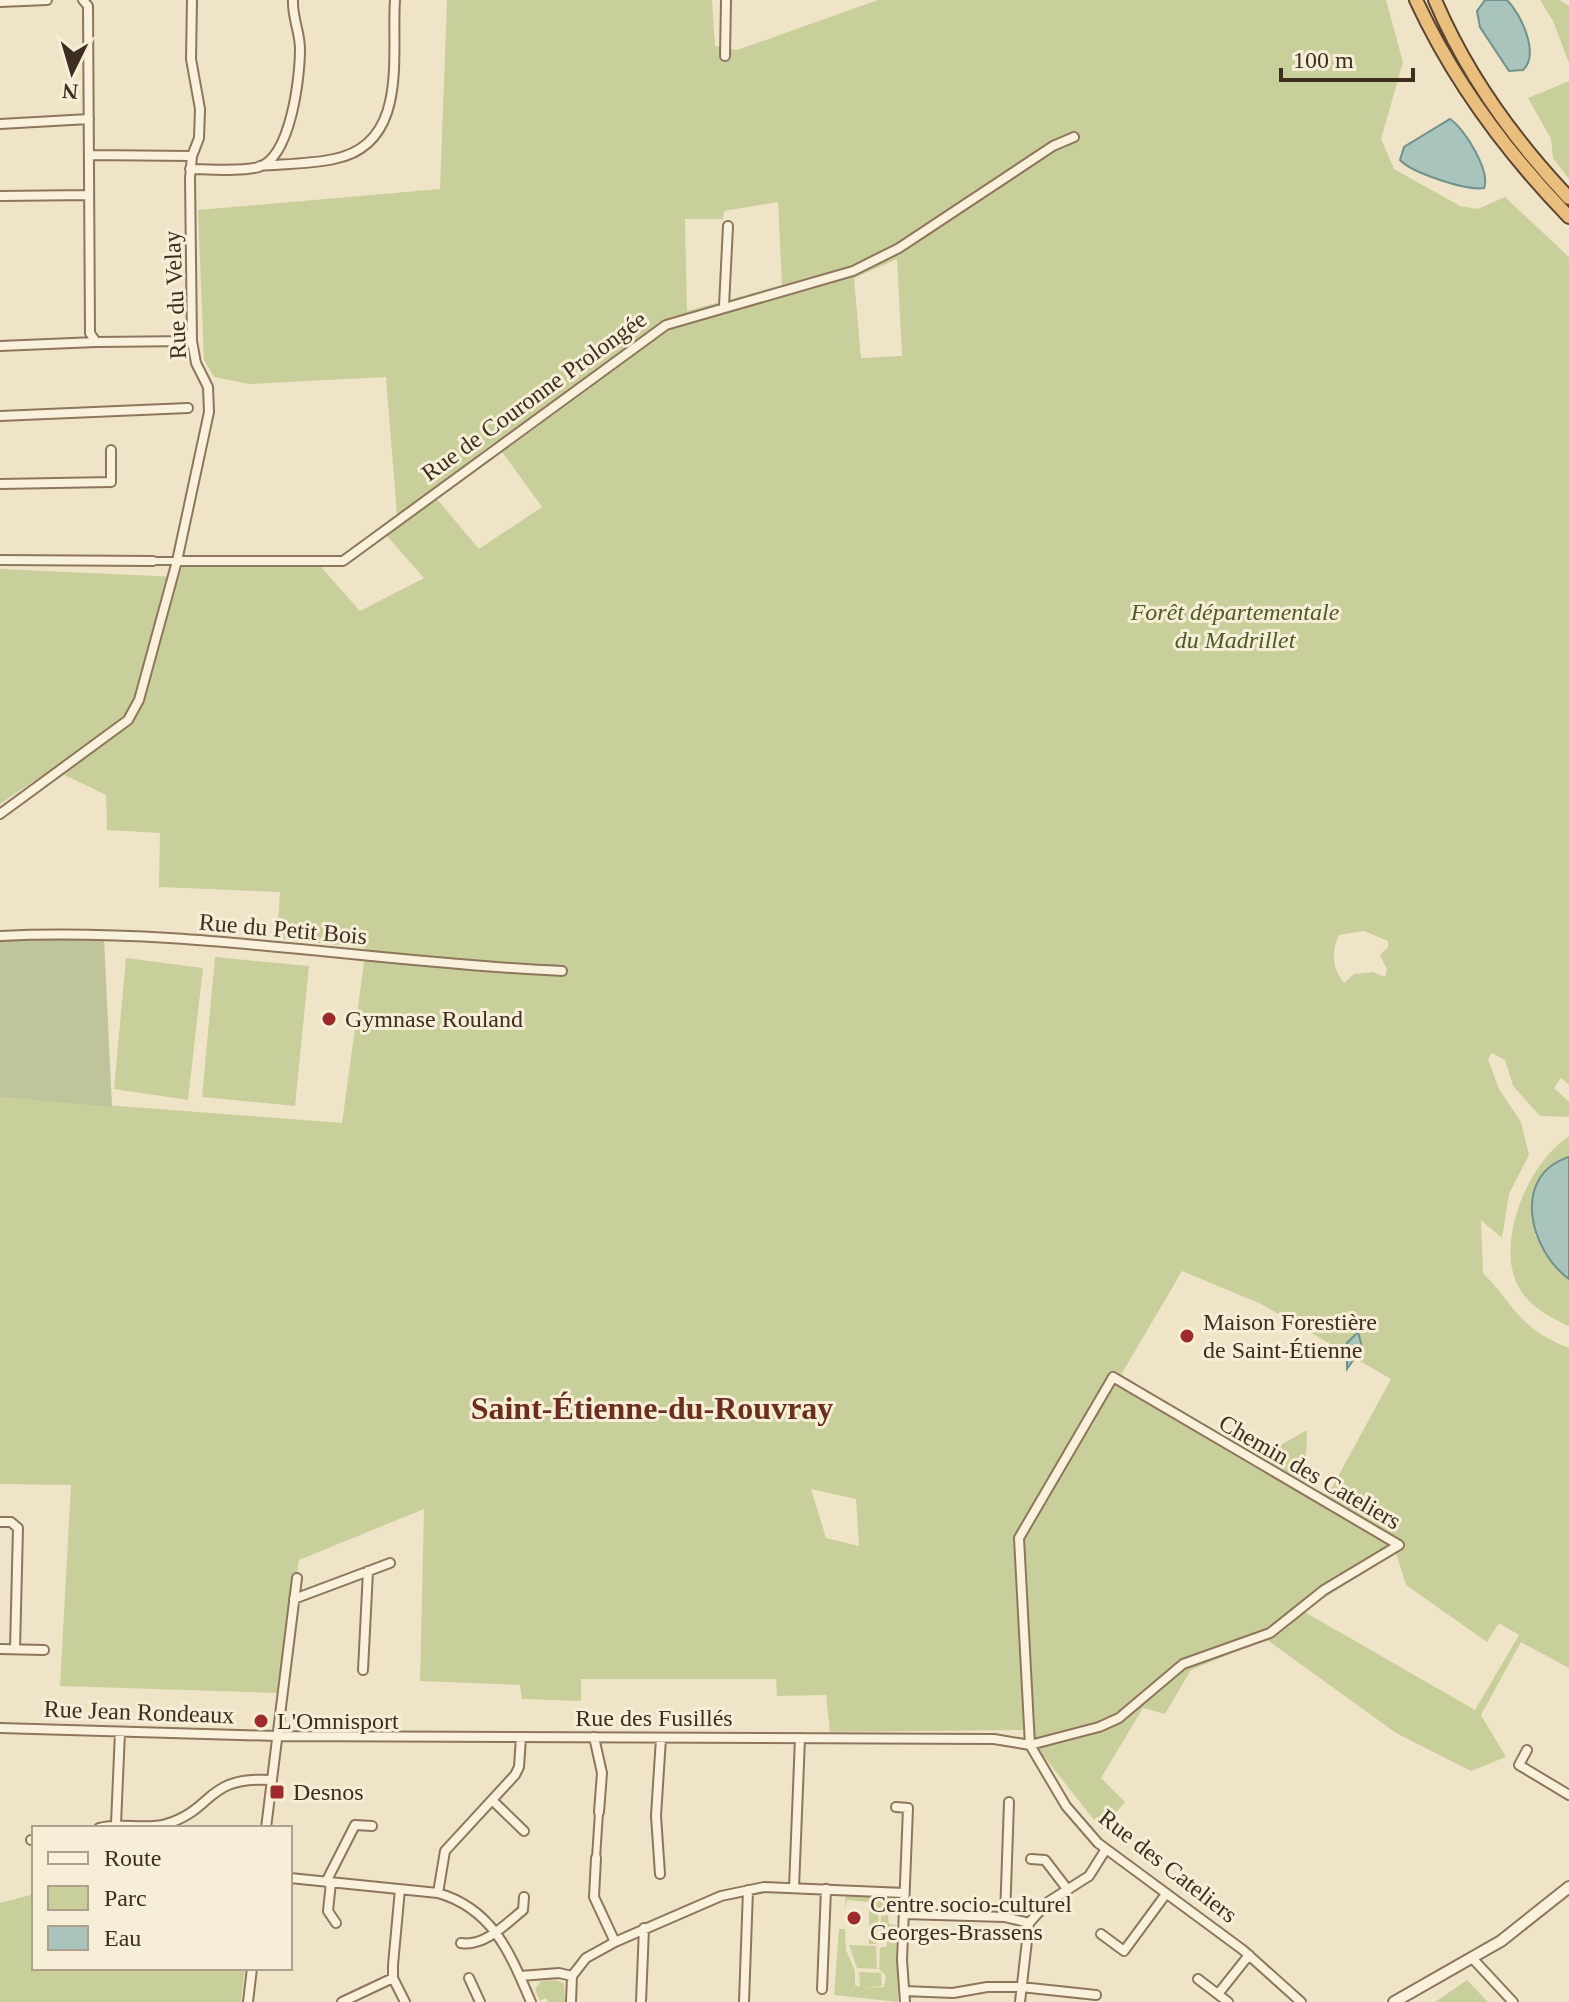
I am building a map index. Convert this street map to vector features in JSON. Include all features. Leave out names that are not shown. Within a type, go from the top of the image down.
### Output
[{"type":"highway","points":[[1416,0],[1455,72],[1487,118],[1534,181],[1569,217]]},
{"type":"highway","points":[[1435,0],[1470,69],[1542,170],[1569,198]]},
{"type":"street","points":[[0,2],[47,0]]},
{"type":"street","points":[[83,0],[88,6],[90,333],[96,342]]},
{"type":"street","name":"Rue du Velay","points":[[0,814],[128,720],[139,700],[177,561],[209,412],[208,387],[196,363],[192,341],[190,169],[199,138],[200,109],[191,59],[192,0]]},
{"type":"street","points":[[260,166],[273,157],[288,126],[297,87],[300,45],[293,0]]},
{"type":"street","points":[[190,169],[338,158],[367,144],[392,104],[396,57],[395,0]]},
{"type":"street","points":[[725,56],[726,0]]},
{"type":"street","points":[[0,124],[89,119]]},
{"type":"street","name":"Rue de Couronne Prolongée","points":[[177,561],[343,561],[666,325],[853,271],[899,248],[1053,146],[1074,137]]},
{"type":"street","points":[[89,155],[192,156]]},
{"type":"street","points":[[0,196],[89,195]]},
{"type":"street","points":[[724,306],[728,226]]},
{"type":"street","points":[[0,346],[192,341]]},
{"type":"street","points":[[0,416],[188,408]]},
{"type":"street","points":[[0,484],[111,482],[111,450]]},
{"type":"street","points":[[0,560],[177,561]]},
{"type":"street","name":"Rue du Petit Bois","points":[[0,936],[53,934],[299,946],[431,963],[562,971]]},
{"type":"street","name":"Chemin des Cateliers","points":[[1113,1377],[1399,1545],[1324,1590],[1270,1633],[1183,1664],[1119,1718],[1099,1727],[1030,1745],[1019,1538],[1113,1377]]},
{"type":"street","points":[[0,1522],[11,1522],[18,1528],[15,1649]]},
{"type":"street","points":[[294,1599],[390,1563]]},
{"type":"street","points":[[363,1670],[368,1571]]},
{"type":"street","points":[[266,1826],[297,1578]]},
{"type":"street","points":[[0,1649],[44,1650]]},
{"type":"street","name":"Rue Jean Rondeaux","points":[[0,1728],[277,1736]]},
{"type":"street","points":[[116,1824],[120,1732]]},
{"type":"street","name":"Rue des Fusillés","points":[[277,1736],[994,1739],[1030,1745]]},
{"type":"street","points":[[438,1893],[445,1851],[519,1767],[521,1737]]},
{"type":"street","points":[[594,1737],[602,1773],[594,1897],[615,1942]]},
{"type":"street","points":[[660,1874],[656,1816],[661,1738]]},
{"type":"street","points":[[794,1888],[800,1738]]},
{"type":"street","name":"Rue des Cateliers","points":[[1030,1745],[1066,1806],[1106,1849],[1249,1955],[1301,2002]]},
{"type":"street","points":[[1527,1750],[1519,1765],[1569,1795]]},
{"type":"street","points":[[108,1826],[163,1825],[180,1819],[230,1782],[271,1780]]},
{"type":"street","points":[[492,1800],[524,1831]]},
{"type":"street","points":[[1005,1917],[1009,1802]]},
{"type":"street","points":[[896,1807],[908,1808],[904,1893],[905,2002]]},
{"type":"street","points":[[336,1923],[328,1911],[329,1882],[355,1825],[372,1826]]},
{"type":"street","points":[[1020,2002],[1029,1923],[1048,1902],[1089,1876],[1106,1849]]},
{"type":"street","points":[[1031,1859],[1045,1860],[1068,1890]]},
{"type":"street","points":[[292,1878],[438,1893],[481,1913],[497,1931],[531,2002]]},
{"type":"street","points":[[1394,2002],[1473,1959],[1525,1924],[1569,1887]]},
{"type":"street","points":[[571,2002],[572,1976],[586,1958],[644,1928],[721,1896],[748,1890],[794,1888],[904,1893]]},
{"type":"street","points":[[400,1889],[393,1978],[405,2002]]},
{"type":"street","points":[[822,1989],[826,1889]]},
{"type":"street","points":[[744,2002],[748,1890]]},
{"type":"street","points":[[1101,1934],[1124,1951],[1166,1894]]},
{"type":"street","points":[[461,1943],[472,1945],[497,1931],[523,1910],[524,1897]]},
{"type":"street","points":[[904,1914],[1005,1917],[1029,1923]]},
{"type":"street","points":[[641,2002],[644,1928]]},
{"type":"street","points":[[1218,1994],[1249,1955]]},
{"type":"street","points":[[1473,1959],[1513,2002]]},
{"type":"street","points":[[248,2002],[252,1970]]},
{"type":"street","points":[[520,1976],[559,1973],[572,1976]]},
{"type":"street","points":[[342,2002],[393,1978]]},
{"type":"street","points":[[469,1978],[480,2002]]},
{"type":"street","points":[[1198,1979],[1228,2002]]},
{"type":"street","points":[[904,1991],[953,1993],[987,1987],[1021,1987],[1096,1995]]},
{"type":"green space","name":"Forêt départementale du Madrillet","points":[[447,0],[712,0],[715,46],[737,50],[878,0],[1386,0],[1403,62],[1381,139],[1394,169],[1460,206],[1478,209],[1505,197],[1569,257],[1569,1085],[1561,1078],[1554,1088],[1569,1102],[1569,1117],[1540,1116],[1513,1086],[1505,1060],[1492,1053],[1488,1059],[1499,1089],[1521,1122],[1529,1155],[1509,1194],[1502,1238],[1481,1220],[1483,1273],[1528,1325],[1569,1348],[1569,1668],[1521,1642],[1481,1715],[1506,1757],[1471,1771],[1396,1733],[1266,1639],[1191,1670],[1165,1714],[1143,1708],[1101,1778],[1125,1802],[1102,1830],[1023,1730],[830,1732],[826,1695],[777,1696],[776,1679],[581,1679],[581,1701],[522,1699],[520,1685],[420,1681],[424,1509],[299,1560],[278,1693],[60,1686],[71,1485],[0,1484],[0,1097],[342,1123],[366,948],[277,938],[280,892],[159,887],[160,833],[107,830],[106,795],[52,769],[0,804],[0,569],[179,577],[183,563],[321,567],[360,611],[424,578],[387,536],[436,498],[479,549],[542,507],[495,442],[397,516],[386,377],[250,384],[214,377],[204,360],[198,210],[440,189]],"holes":[[[778,202],[782,285],[687,311],[685,219],[723,219],[724,211]],[[897,259],[902,356],[861,358],[854,278]],[[1364,931],[1388,941],[1388,947],[1380,955],[1387,970],[1385,977],[1373,972],[1354,974],[1344,983],[1335,966],[1339,935]],[[1182,1271],[1261,1304],[1391,1379],[1328,1495],[1305,1485],[1307,1430],[1256,1459],[1121,1375]],[[811,1489],[856,1499],[859,1546],[826,1538]],[[1396,1553],[1406,1585],[1487,1642],[1499,1623],[1519,1635],[1475,1710],[1303,1611]]]},
{"type":"green space","points":[[1540,0],[1559,0],[1569,6],[1569,63],[1553,21]]},
{"type":"green space","points":[[1569,81],[1569,179],[1553,158],[1551,139],[1528,98]]},
{"type":"green space","points":[[0,938],[104,938],[112,1107],[0,1097]]},
{"type":"green space","points":[[215,957],[309,966],[295,1106],[202,1097]]},
{"type":"green space","points":[[126,958],[203,968],[188,1100],[114,1089]]},
{"type":"green space","points":[[1569,1136],[1569,1157],[1562,1159],[1535,1235],[1559,1272],[1569,1279],[1569,1326],[1539,1310],[1521,1291],[1512,1266],[1511,1246],[1514,1224],[1529,1182],[1554,1148]]},
{"type":"green space","points":[[32,1895],[32,1970],[245,1970],[241,2002],[0,2002],[0,1903]]},
{"type":"green space","points":[[846,1896],[889,1898],[889,1911],[879,1911],[876,1944],[869,1944],[869,1902],[847,1900],[844,1911]]},
{"type":"green space","points":[[888,1915],[889,1924],[896,1925],[898,2002],[834,1995],[839,1929],[845,1929],[846,1950],[855,1971],[855,1985],[860,1987],[859,1972],[881,1973],[882,1986],[864,1988],[884,1987],[886,1976],[879,1969],[880,1948],[887,1946],[887,1937],[880,1936],[881,1916]]},
{"type":"green space","points":[[849,1945],[876,1946],[877,1969],[857,1968]]},
{"type":"green space","points":[[1467,1980],[1488,2002],[1435,2002]]},
{"type":"green space","points":[[541,1981],[564,1983],[565,2002],[548,2002],[546,1998],[540,2001],[535,1989]]},
{"type":"water","points":[[1485,0],[1507,0],[1518,15],[1527,34],[1530,54],[1523,70],[1509,71],[1480,27],[1477,11]]},
{"type":"water","points":[[1450,119],[1475,150],[1484,171],[1484,188],[1465,187],[1440,180],[1400,160],[1404,147]]},
{"type":"water","points":[[1569,1157],[1569,1279],[1544,1251],[1532,1215],[1533,1197],[1539,1180],[1550,1167]]},
{"type":"water","points":[[1358,1332],[1362,1347],[1347,1369],[1347,1343]]},
{"type":"place","name":"Gymnase Rouland","points":[[329,1019]]},
{"type":"place","name":"Maison Forestière de Saint-Étienne","points":[[1187,1336]]},
{"type":"place","name":"L'Omnisport","points":[[261,1721]]},
{"type":"place","name":"Desnos","points":[[277,1792]]},
{"type":"place","name":"Centre socio-culturel Georges-Brassens","points":[[854,1918]]},
{"type":"district","name":"Saint-Étienne-du-Rouvray","points":[[652,1408]]}]
